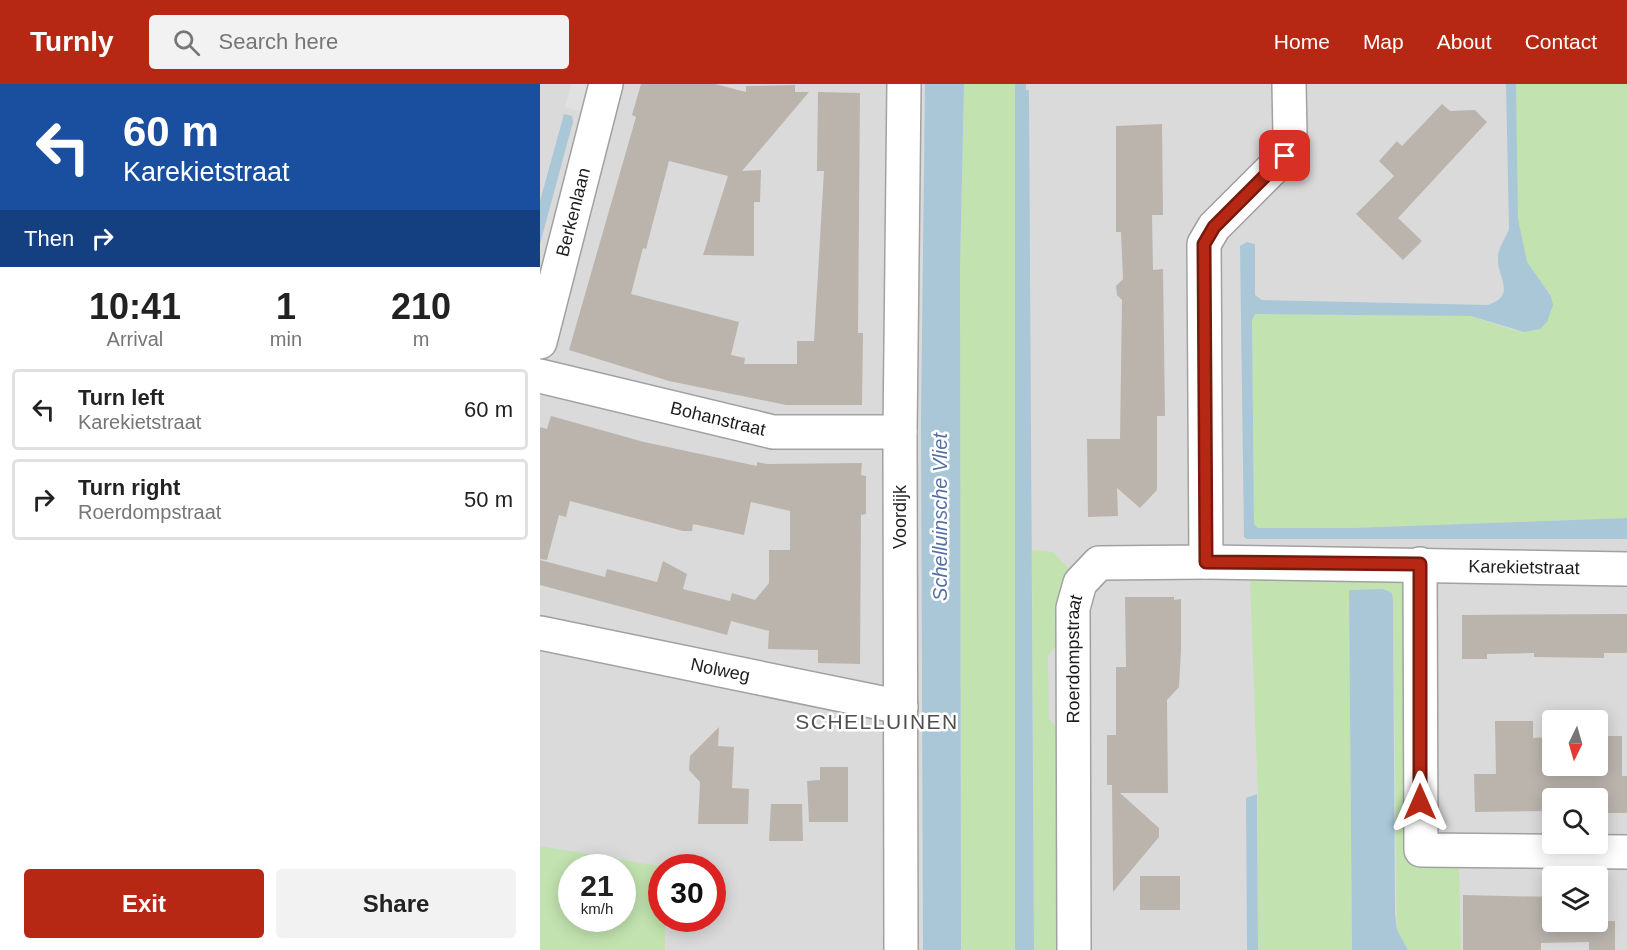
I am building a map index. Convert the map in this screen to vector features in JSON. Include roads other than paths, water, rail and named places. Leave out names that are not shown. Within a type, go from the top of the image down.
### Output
[{"type":"street","name":"Berkenlaan","points":[[540,342],[606,84]]},
{"type":"street","name":"Voordijk","points":[[901,950],[900,432],[904,84]]},
{"type":"street","points":[[1206,562],[1204,244],[1214,227],[1285,156],[1290,134],[1289,84]]},
{"type":"street","name":"Bohanstraat","points":[[540,376],[773,432],[900,432]]},
{"type":"street","name":"Karekietstraat","points":[[1206,562],[1627,569]]},
{"type":"street","name":"Roerdompstraat","points":[[1074,950],[1073,608],[1080,583],[1099,563],[1206,562]]},
{"type":"street","points":[[1420,564],[1420,850],[1627,852]]},
{"type":"street","name":"Nolweg","points":[[540,633],[901,707]]},
{"type":"water","name":"Schelluinsche Vliet","points":[[925,84],[964,84],[960,269],[961,950],[923,950],[921,418]]},
{"type":"water","points":[[1015,84],[1026,84],[1026,90],[1029,90],[1034,950],[1015,950]]},
{"type":"water","points":[[1506,84],[1516,84],[1518,219],[1527,262],[1551,296],[1553,305],[1547,322],[1540,329],[1524,332],[1471,316],[1255,314],[1252,320],[1254,524],[1258,528],[1352,528],[1627,518],[1627,539],[1247,539],[1244,537],[1240,246],[1247,242],[1255,244],[1255,295],[1262,300],[1488,305],[1497,301],[1504,291],[1498,256],[1509,229]]},
{"type":"water","points":[[564,114],[572,116],[573,122],[540,244],[540,201]]},
{"type":"water","points":[[1383,589],[1392,593],[1393,601],[1395,913],[1397,930],[1408,950],[1352,950],[1349,590]]},
{"type":"water","points":[[1257,794],[1258,950],[1247,950],[1246,798]]},
{"type":"district","name":"SCHELLUINEN","points":[[877,721]]}]
